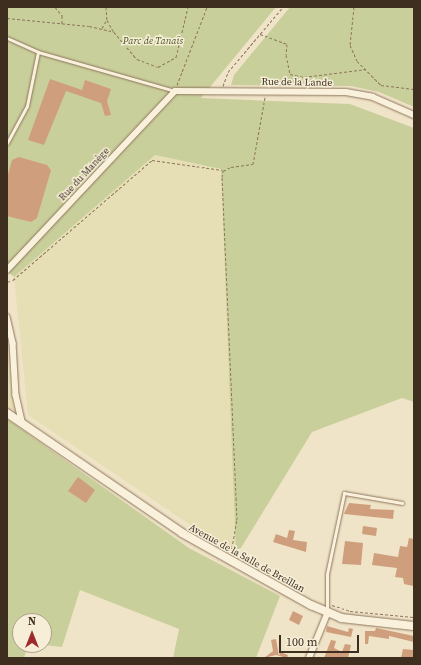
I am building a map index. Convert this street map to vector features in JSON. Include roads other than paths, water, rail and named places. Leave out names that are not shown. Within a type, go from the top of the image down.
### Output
[{"type":"street","name":"Rue de la Lande","points":[[175,91],[222,90],[354,93],[414,115]]},
{"type":"street","name":"Rue du Manège","points":[[7,270],[175,91]]},
{"type":"street","points":[[7,317],[13,343],[16,395],[22,422]]},
{"type":"street","name":"Avenue de la Salle de Breillan","points":[[7,413],[182,533],[229,561],[327,608],[341,618],[414,626]]},
{"type":"street","points":[[309,658],[327,608]]},
{"type":"lane","points":[[7,38],[38,52],[175,91]]},
{"type":"lane","points":[[7,144],[26,106],[38,52]]},
{"type":"lane","points":[[327,608],[330,554],[344,493],[402,503]]},
{"type":"park label","name":"Parc de Tanaïs","points":[[153,41]]}]
